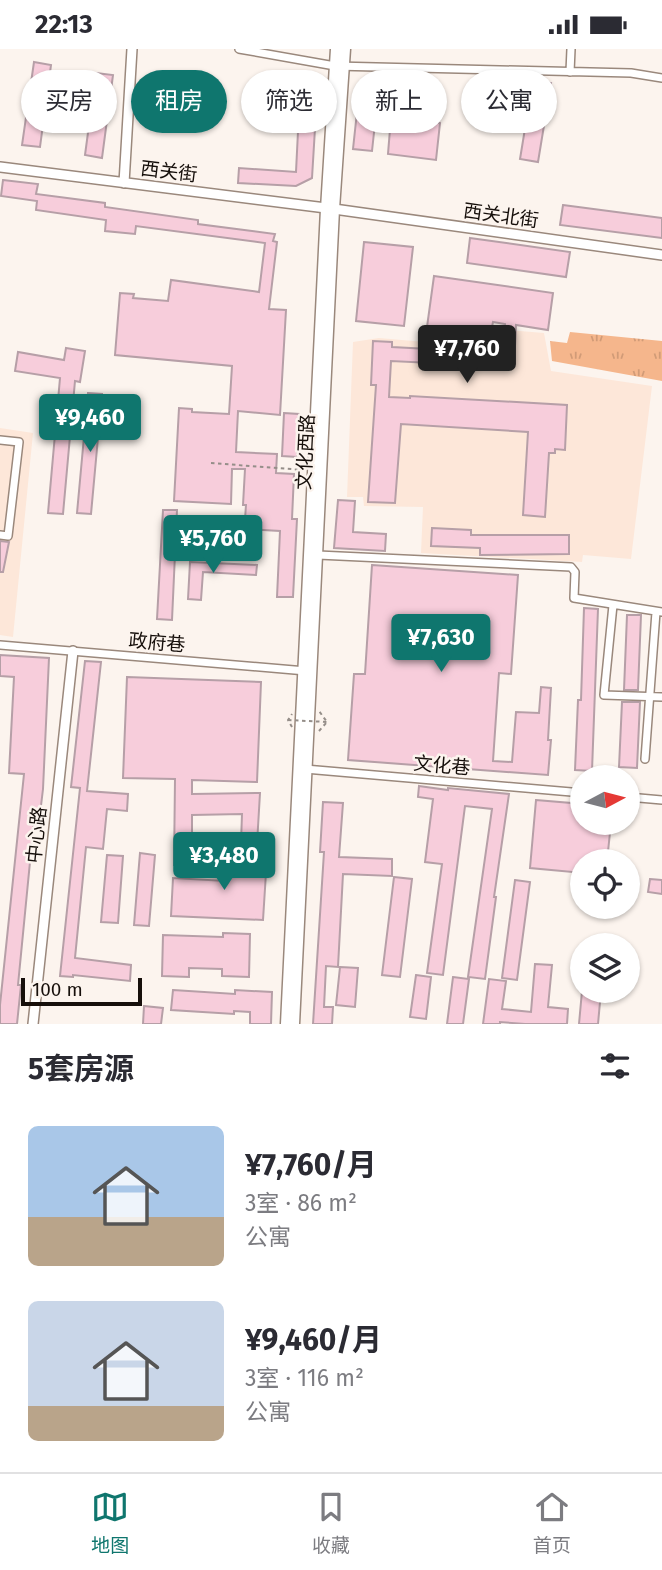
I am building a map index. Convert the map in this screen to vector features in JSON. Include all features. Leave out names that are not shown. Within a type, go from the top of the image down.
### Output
[{"type":"main road","name":"文化西路","points":[[286,1024],[308,671],[313,470],[340,66],[336,49]]},
{"type":"main road","name":"文化西路","points":[[337,81],[345,49]]},
{"type":"main road","name":"文化西路","points":[[308,671],[318,555],[331,133]]},
{"type":"main road","name":"文化西路","points":[[294,1024],[303,769]]},
{"type":"street","points":[[124,183],[132,49]]},
{"type":"street","points":[[239,49],[340,66],[631,73],[662,78]]},
{"type":"street","points":[[570,72],[572,49]]},
{"type":"street","name":"西关街","points":[[0,167],[330,209]]},
{"type":"street","name":"西关北街","points":[[330,209],[662,255]]},
{"type":"street","points":[[0,440],[19,442],[8,536],[0,535]]},
{"type":"street","points":[[318,555],[571,568],[575,572],[573,599],[659,612],[645,759]]},
{"type":"street","points":[[613,605],[604,695],[662,697]]},
{"type":"street","name":"政府巷","points":[[0,645],[308,671]]},
{"type":"street","name":"中心路","points":[[33,1024],[73,651]]},
{"type":"street","name":"文化巷","points":[[303,769],[570,792]]},
{"type":"street","points":[[640,798],[662,800]]},
{"type":"path","points":[[211,463],[313,470]]},
{"type":"path","points":[[288,720],[327,722]]},
{"type":"shaded area","points":[[494,329],[544,333],[551,371],[652,386],[631,559],[583,555],[582,562],[421,553],[423,507],[364,506],[363,497],[347,497],[353,342],[379,338],[493,348]]},
{"type":"shaded area","points":[[0,428],[33,433],[13,637],[0,635]]},
{"type":"green space","points":[[570,332],[662,341],[662,381],[552,361],[550,341],[567,343]]},
{"type":"building","points":[[34,62],[51,65],[50,70],[33,70]]},
{"type":"building","points":[[24,133],[42,133],[40,147],[22,145]]},
{"type":"building","points":[[88,133],[105,133],[102,158],[85,155]]},
{"type":"building","points":[[298,133],[315,133],[312,178],[296,186],[238,183],[239,168],[296,172]]},
{"type":"building","points":[[355,133],[374,133],[372,151],[353,149]]},
{"type":"building","points":[[390,133],[439,133],[436,160],[388,154]]},
{"type":"building","points":[[524,133],[543,133],[538,162],[520,159]]},
{"type":"building","points":[[3,180],[38,184],[36,194],[198,220],[198,224],[275,234],[273,241],[277,242],[269,309],[286,310],[280,415],[238,411],[236,452],[277,454],[276,473],[294,474],[292,519],[297,519],[293,597],[277,597],[280,531],[210,527],[210,517],[245,519],[245,469],[232,469],[231,504],[174,501],[179,408],[192,409],[192,412],[229,414],[232,366],[115,355],[120,293],[134,294],[133,298],[168,301],[171,280],[259,292],[265,243],[136,226],[135,234],[105,231],[106,220],[36,210],[37,201],[1,196]]},
{"type":"building","points":[[563,205],[662,218],[662,238],[560,225]]},
{"type":"building","points":[[470,238],[570,252],[566,277],[467,263]]},
{"type":"building","points":[[364,242],[413,247],[404,326],[356,321]]},
{"type":"building","points":[[434,276],[553,293],[548,330],[516,325],[514,367],[391,361],[389,397],[567,405],[565,450],[555,449],[555,453],[549,453],[545,517],[523,515],[528,432],[401,424],[395,503],[368,502],[376,385],[371,385],[373,341],[392,342],[392,347],[504,353],[505,324],[493,322],[490,337],[427,327]]},
{"type":"building","points":[[66,348],[85,351],[80,382],[75,381],[63,514],[48,513],[60,378],[15,371],[18,352],[64,360]]},
{"type":"building","points":[[88,393],[102,394],[91,514],[77,513]]},
{"type":"building","points":[[284,413],[299,414],[297,457],[282,456]]},
{"type":"building","points":[[338,500],[355,501],[353,532],[386,534],[385,551],[334,548]]},
{"type":"building","points":[[163,510],[177,510],[172,620],[157,619]]},
{"type":"building","points":[[432,528],[471,530],[471,535],[569,535],[569,554],[480,555],[480,548],[431,546]]},
{"type":"building","points":[[0,541],[9,542],[3,572],[0,572]]},
{"type":"building","points":[[190,562],[257,565],[256,575],[203,572],[201,600],[188,599]]},
{"type":"building","points":[[372,565],[518,575],[511,674],[499,673],[493,761],[512,762],[516,712],[539,713],[541,687],[551,688],[548,775],[348,760],[354,674],[365,674]]},
{"type":"building","points":[[584,608],[598,609],[592,765],[575,765],[578,700],[581,700]]},
{"type":"building","points":[[627,615],[641,615],[638,690],[624,690]]},
{"type":"building","points":[[0,655],[49,658],[43,789],[39,822],[34,821],[18,985],[21,985],[17,1024],[0,1024],[0,1005],[24,774],[9,773],[14,677],[0,676]]},
{"type":"building","points":[[85,661],[101,662],[87,791],[128,794],[127,811],[107,809],[103,849],[86,847],[75,958],[131,965],[130,981],[60,976],[80,788],[71,787]]},
{"type":"building","points":[[127,677],[261,682],[257,782],[192,780],[192,794],[260,793],[257,844],[241,843],[242,814],[192,815],[192,865],[174,865],[175,779],[123,778]]},
{"type":"building","points":[[622,702],[640,702],[637,765],[619,765]]},
{"type":"building","points":[[419,786],[509,794],[485,979],[468,977],[492,809],[465,806],[443,975],[427,973],[442,864],[425,862],[433,799],[418,797]]},
{"type":"building","points":[[536,800],[570,803],[570,835],[610,835],[608,849],[570,849],[570,872],[530,868]]},
{"type":"building","points":[[323,802],[343,803],[339,857],[392,859],[392,876],[343,874],[338,967],[326,966],[324,1007],[333,1007],[332,1024],[313,1024],[324,852],[320,852]]},
{"type":"building","points":[[140,853],[155,855],[149,926],[134,925]]},
{"type":"building","points":[[107,855],[123,856],[118,923],[101,922]]},
{"type":"building","points":[[226,855],[267,857],[263,920],[171,916],[173,878],[225,881]]},
{"type":"building","points":[[394,877],[412,879],[400,977],[382,975]]},
{"type":"building","points":[[650,879],[662,880],[662,894],[648,892]]},
{"type":"building","points":[[515,880],[530,882],[517,980],[502,978]]},
{"type":"building","points":[[223,933],[250,934],[249,977],[222,976],[222,969],[189,968],[189,977],[162,976],[163,935],[223,937]]},
{"type":"building","points":[[535,964],[552,965],[548,1007],[568,1009],[567,1024],[483,1024],[489,979],[506,981],[502,1009],[531,1012]]},
{"type":"building","points":[[340,967],[358,968],[355,1007],[336,1005]]},
{"type":"building","points":[[416,975],[431,977],[426,1019],[410,1017]]},
{"type":"building","points":[[453,977],[469,979],[463,1024],[447,1024]]},
{"type":"building","points":[[173,990],[235,994],[235,990],[272,992],[271,1024],[250,1024],[250,1012],[234,1011],[234,1014],[171,1010]]},
{"type":"building","points":[[581,1003],[600,1003],[598,1024],[579,1024]]},
{"type":"building","points":[[144,1006],[163,1008],[161,1024],[143,1024]]}]
